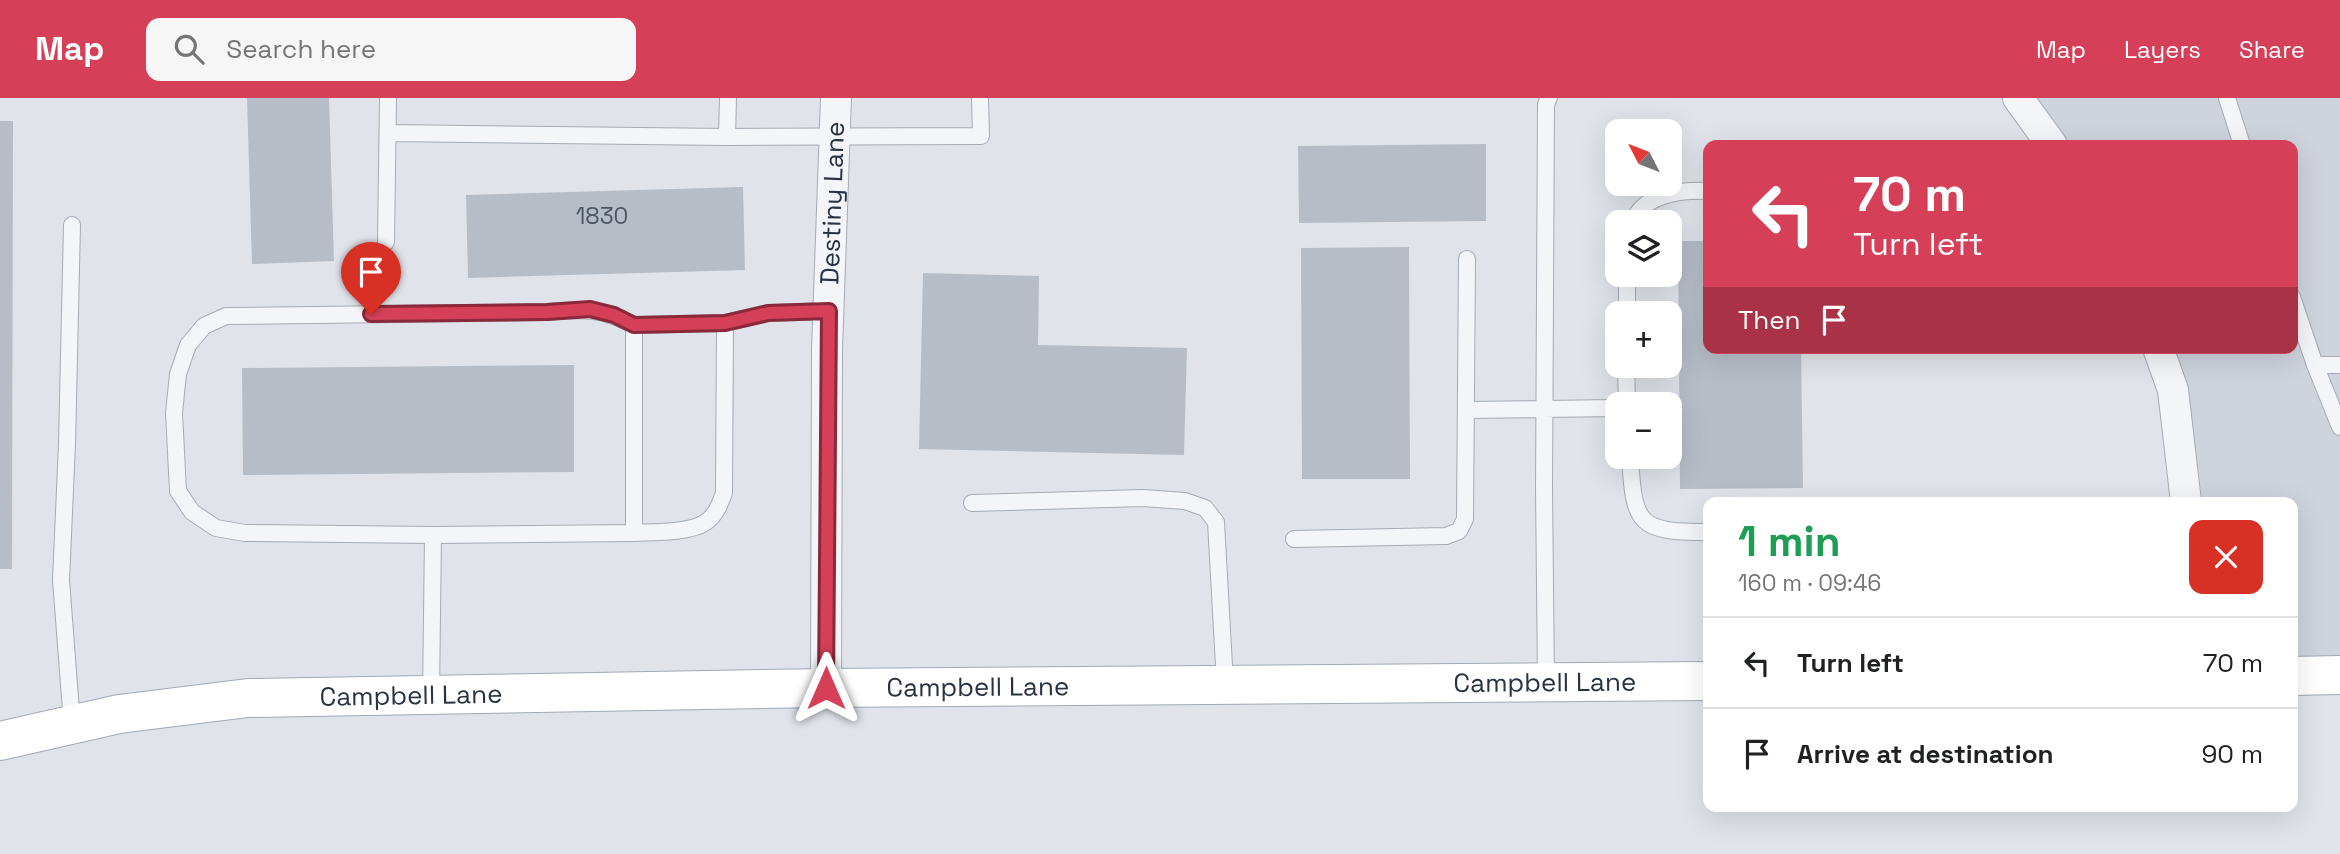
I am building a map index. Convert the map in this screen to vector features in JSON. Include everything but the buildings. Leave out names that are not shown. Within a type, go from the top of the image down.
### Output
[{"type":"main road","points":[[2298,676],[2340,675]]},
{"type":"main road","name":"Campbell Lane","points":[[0,741],[119,714],[248,698],[826,688],[1703,681]]},
{"type":"street","name":"Destiny Lane","points":[[826,688],[829,311],[836,98]]},
{"type":"street","points":[[2018,98],[2048,140]]},
{"type":"street","points":[[2160,354],[2173,390],[2185,497]]},
{"type":"lane","points":[[386,242],[388,98]]},
{"type":"lane","points":[[727,137],[728,98]]},
{"type":"lane","points":[[389,133],[727,137],[981,136],[980,98]]},
{"type":"lane","points":[[1546,682],[1544,409],[1546,104],[1549,98]]},
{"type":"lane","points":[[2227,98],[2240,140]]},
{"type":"lane","points":[[1640,210],[1644,203],[1662,196],[1703,192]]},
{"type":"lane","points":[[72,225],[61,580],[72,724]]},
{"type":"lane","points":[[1294,539],[1446,536],[1459,531],[1465,519],[1467,260]]},
{"type":"lane","points":[[725,323],[724,493],[716,512],[705,523],[683,529],[634,533],[246,533],[216,528],[192,512],[178,491],[174,413],[178,374],[188,345],[204,326],[226,316],[547,312],[590,309],[614,315],[634,325],[725,323],[768,313],[829,311]]},
{"type":"lane","points":[[2298,315],[2340,427]]},
{"type":"lane","points":[[634,325],[634,533]]},
{"type":"lane","points":[[2315,365],[2340,365]]},
{"type":"lane","points":[[1467,410],[1605,408]]},
{"type":"lane","points":[[1631,469],[1632,498],[1638,515],[1646,524],[1661,530],[1703,532]]},
{"type":"lane","points":[[972,503],[1143,498],[1185,501],[1206,508],[1216,522],[1225,684]]},
{"type":"lane","points":[[431,695],[433,535]]},
{"type":"shaded area","points":[[2018,98],[2340,98],[2340,675],[2298,676],[2298,497],[2198,497],[2199,470],[2158,354],[2298,354],[2298,140],[2045,140]]},
{"type":"route","points":[[371,314],[590,309],[614,315],[634,325],[725,323],[768,313],[829,311],[826,688]]}]
